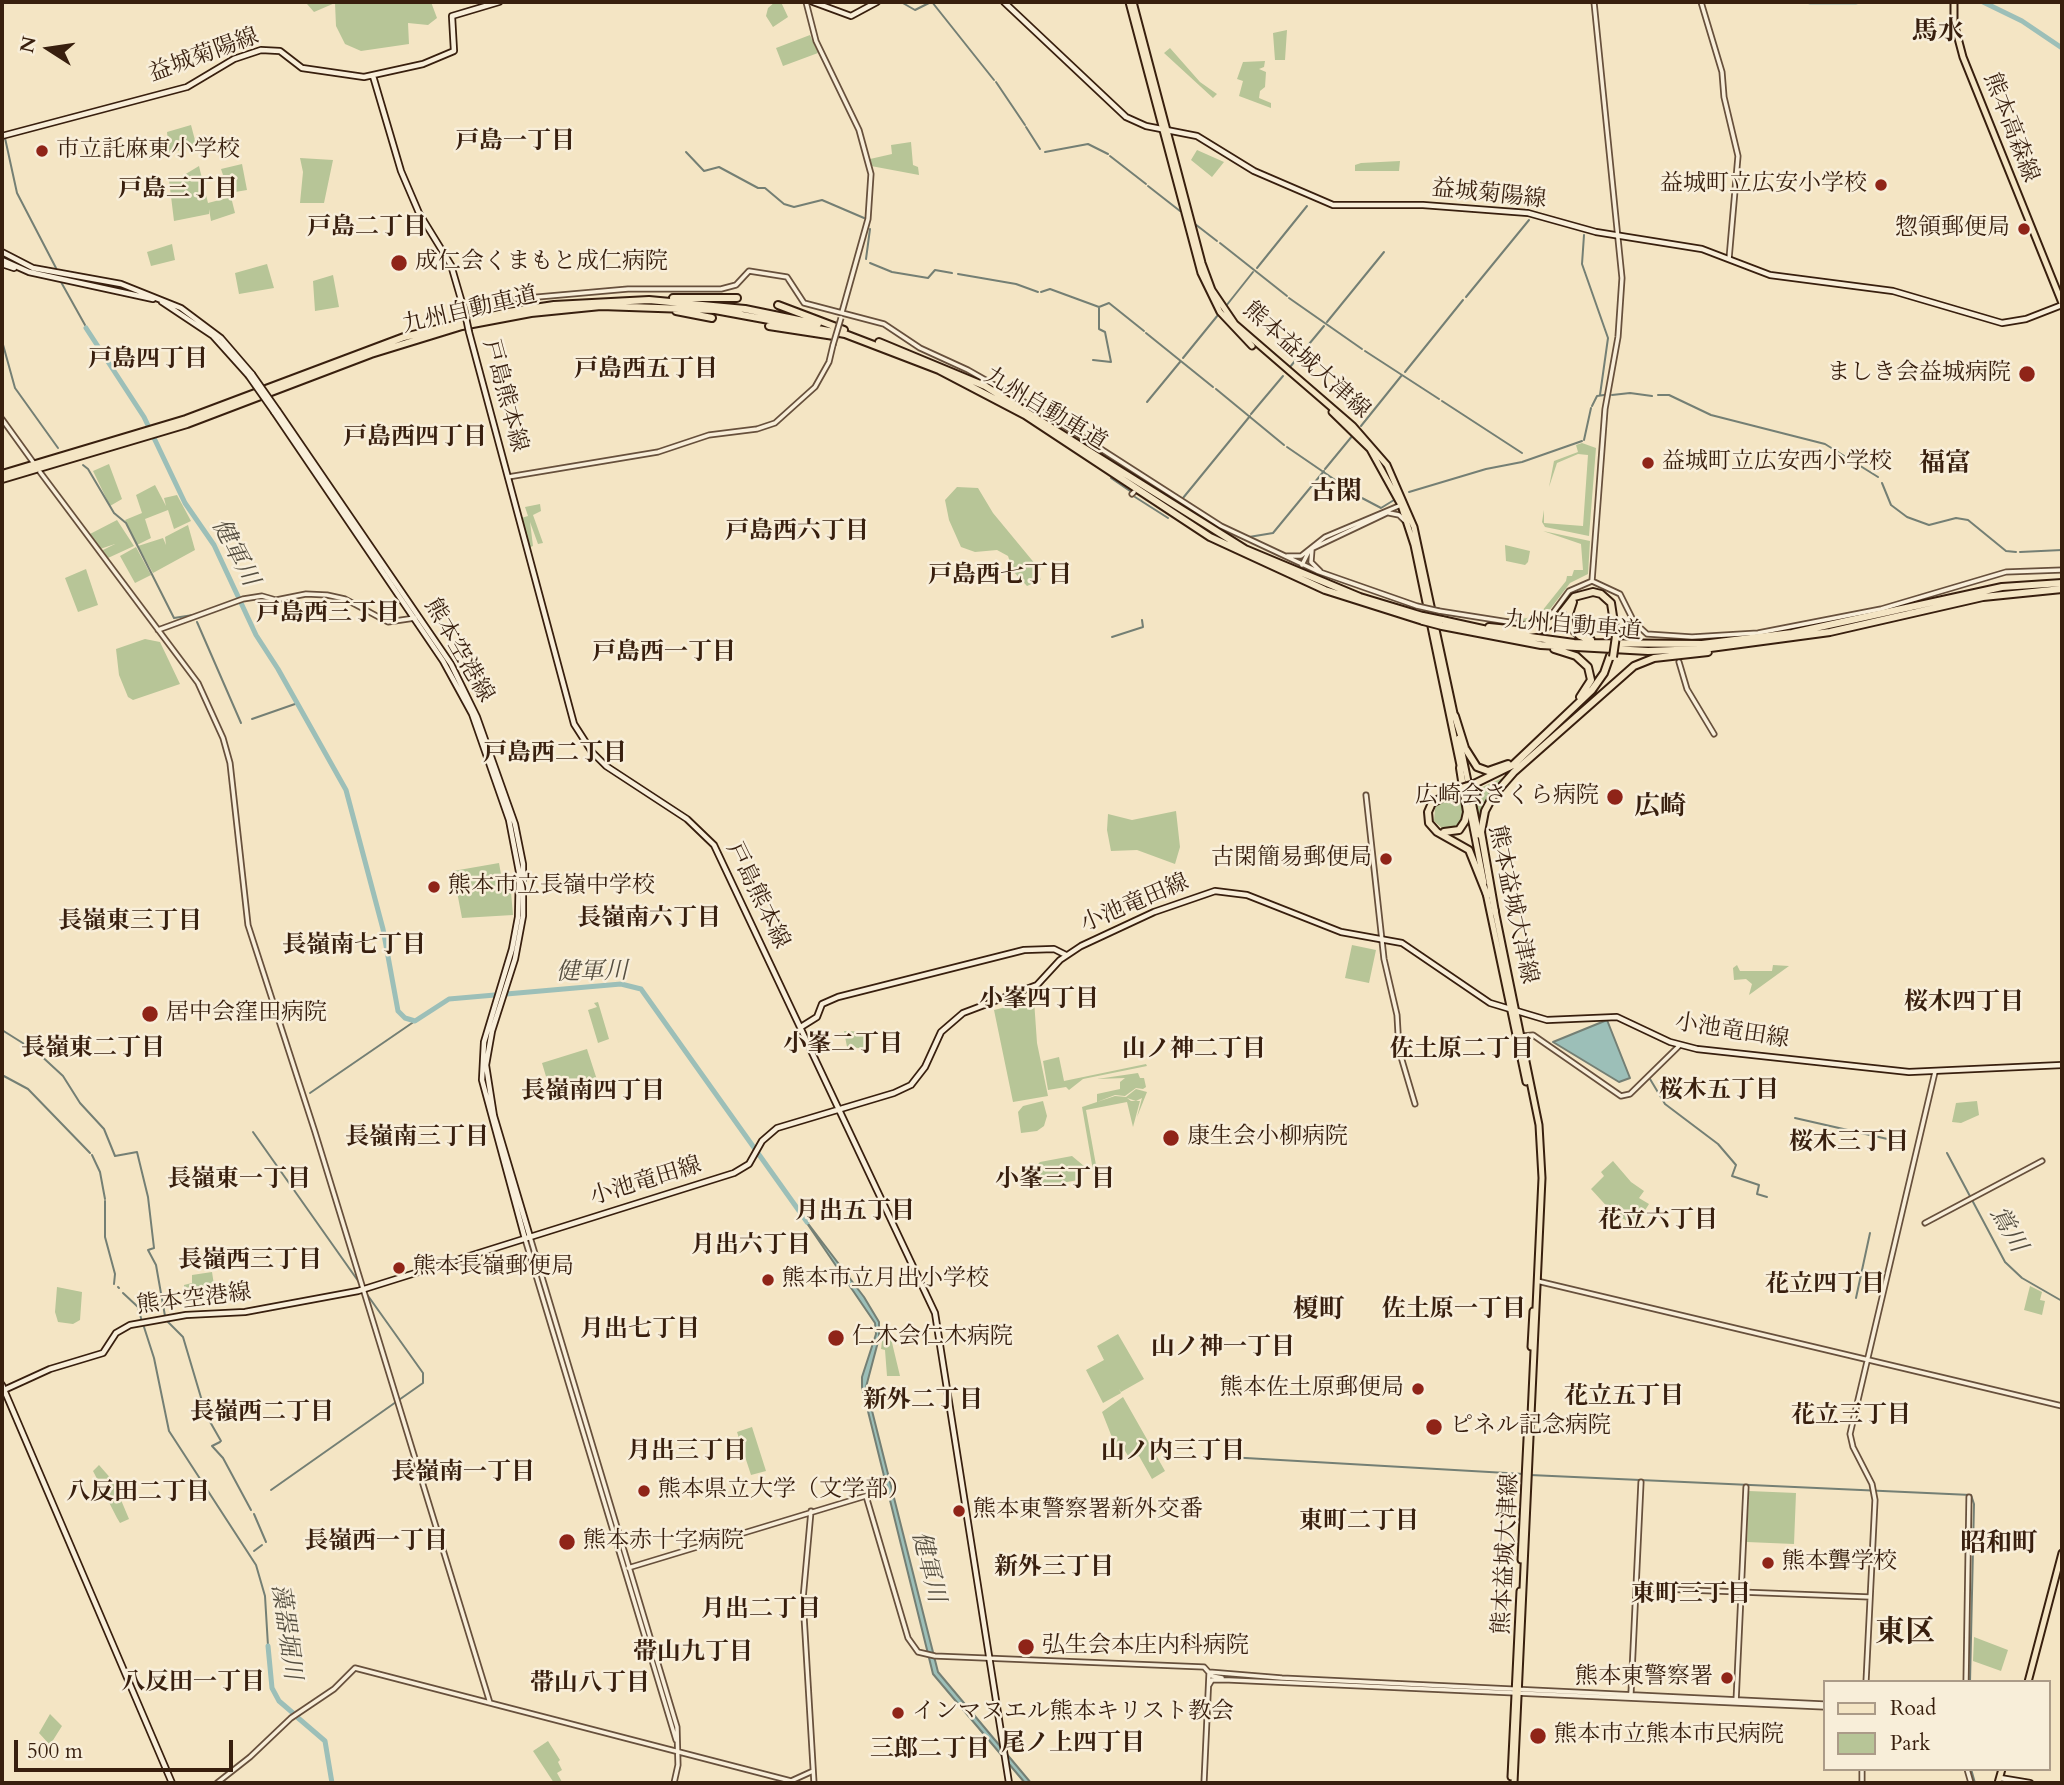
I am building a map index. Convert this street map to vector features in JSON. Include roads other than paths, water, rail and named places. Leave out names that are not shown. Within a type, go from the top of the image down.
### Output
[{"type":"highway","points":[[601,301],[649,297],[737,298]]},
{"type":"highway","name":"九州自動車道","points":[[154,432],[430,330],[508,312],[601,301],[649,300],[745,309],[844,330],[985,386],[1245,549],[1360,597],[1423,619]]},
{"type":"highway","points":[[778,305],[844,330]]},
{"type":"highway","points":[[652,307],[712,318]]},
{"type":"highway","name":"九州自動車道","points":[[2,476],[143,436],[371,354],[452,329],[555,310],[652,307],[715,310],[793,322],[845,334],[981,390],[1025,415],[1210,537],[1325,590],[1423,619],[1541,645],[1648,651],[1754,644],[1830,632],[1947,603],[2015,592],[2062,589]]},
{"type":"highway","points":[[769,326],[843,338],[897,354]]},
{"type":"highway","name":"九州自動車道","points":[[1442,623],[1511,635],[1600,643],[1674,645],[1749,639],[1817,628],[2002,587],[2062,583]]},
{"type":"highway","points":[[1442,623],[1534,631],[1549,626],[1574,597],[1593,592],[1601,593],[1611,603],[1614,635],[1612,657],[1600,685],[1532,752],[1504,783],[1485,811],[1481,832],[1495,912]]},
{"type":"highway","points":[[1600,643],[1580,636],[1570,627],[1569,610],[1579,598],[1595,595],[1606,603],[1612,615],[1614,635]]},
{"type":"highway","points":[[1571,716],[1634,666],[1654,658],[1754,644]]},
{"type":"highway","points":[[1541,645],[1576,656],[1588,667],[1591,680],[1571,716]]},
{"type":"highway","points":[[1455,716],[1471,762],[1482,770],[1501,768],[1532,752]]},
{"type":"highway","points":[[1460,768],[1467,812],[1465,821],[1454,831],[1440,830],[1432,822],[1432,808],[1442,798],[1458,791],[1474,786],[1500,773],[1532,752]]},
{"type":"highway","points":[[1458,791],[1432,803],[1428,812],[1429,822],[1437,832],[1469,850],[1487,895]]},
{"type":"main road","name":"益城菊陽線","points":[[2,136],[178,89],[234,59],[261,50],[281,51],[302,68],[373,76],[451,54],[452,16],[499,2]]},
{"type":"main road","points":[[813,2],[851,16],[877,2]]},
{"type":"main road","name":"益城菊陽線","points":[[1004,2],[1119,112],[1136,122],[1197,135],[1254,171],[1333,205],[1423,205],[1508,210],[1619,237],[1702,249],[1770,275],[1893,291],[2001,322],[2026,319],[2062,304]]},
{"type":"main road","name":"熊本益城大津線","points":[[1131,2],[1199,267],[1220,312],[1250,344],[1363,442],[1410,513],[1495,912],[1538,1142],[1537,1281]]},
{"type":"main road","name":"熊本高森線","points":[[1954,2],[1954,23],[1963,57],[2062,304]]},
{"type":"main road","name":"戸島熊本線","points":[[373,76],[401,171],[419,213],[451,265],[574,724],[606,766],[687,819],[711,842],[936,1315],[1009,1783]]},
{"type":"main road","name":"熊本空港線","points":[[2,258],[19,266],[121,284],[181,308],[221,338],[250,374],[451,664],[477,718],[522,849],[522,923],[492,1031],[486,1065],[494,1116],[527,1238],[363,1290],[245,1312],[166,1319],[126,1327],[116,1333],[103,1353],[50,1369],[3,1389],[172,1783]]},
{"type":"main road","name":"熊本空港線","points":[[2,258],[19,266]]},
{"type":"main road","name":"熊本空港線","points":[[2,258],[19,266]]},
{"type":"main road","name":"熊本益城大津線","points":[[1403,501],[1487,895],[1521,1036],[1541,1143],[1537,1281],[1512,1783]]},
{"type":"main road","name":"小池竜田線","points":[[527,1238],[734,1173],[749,1164],[758,1148],[777,1128],[911,1085],[925,1067],[941,1032],[952,1020],[1037,985],[1067,955],[1154,912],[1215,891],[1247,895],[1341,932],[1381,937],[1402,943],[1479,997],[1513,1010],[1558,1021],[1617,1017],[1680,1045],[1909,1073],[2062,1065]]},
{"type":"main road","name":"小池竜田線","points":[[801,1027],[817,1017],[824,1002],[838,997],[1024,950],[1054,949],[1067,955]]},
{"type":"main road","points":[[2029,1680],[2062,1553]]},
{"type":"main road","points":[[1999,1780],[2031,1783]]},
{"type":"street","points":[[508,477],[658,452],[709,435],[768,426],[789,414],[815,387],[828,362],[868,219],[871,174],[859,130],[817,41],[806,2]]},
{"type":"street","points":[[1592,581],[1605,409],[1622,304],[1619,237],[1594,2]]},
{"type":"street","points":[[1701,2],[1722,72],[1724,97],[1738,156],[1729,259]]},
{"type":"street","points":[[515,299],[628,289],[720,289],[736,285],[745,273],[754,271],[788,277],[804,303],[841,315],[884,324],[920,348],[1000,387],[1219,528],[1301,565],[1417,606],[1534,626],[1552,614],[1569,592],[1592,581]]},
{"type":"street","points":[[2,419],[33,462]]},
{"type":"street","points":[[40,472],[198,683],[228,751],[248,925],[490,1703]]},
{"type":"street","points":[[1272,551],[1298,558],[1311,548],[1388,512],[1403,501]]},
{"type":"street","points":[[1388,512],[1402,516],[1414,545]]},
{"type":"street","points":[[1311,548],[1313,565],[1325,574]]},
{"type":"street","points":[[1301,565],[1311,548]]},
{"type":"street","points":[[1592,581],[1620,594],[1634,622],[1647,634],[1692,637],[1785,629],[1881,609],[2006,572],[2062,570]]},
{"type":"street","points":[[158,630],[243,599],[262,596],[276,600],[306,594],[327,595],[345,599],[388,622],[417,617]]},
{"type":"street","points":[[1679,662],[1688,690],[1714,734]]},
{"type":"street","points":[[1366,795],[1382,921],[1381,937],[1397,1015],[1399,1050],[1415,1104]]},
{"type":"street","points":[[1521,1036],[1533,1035],[1621,1096],[1630,1094],[1680,1045]]},
{"type":"street","points":[[1866,1680],[1875,1500],[1872,1484],[1850,1438],[1935,1072]]},
{"type":"street","points":[[1925,1223],[2042,1161]]},
{"type":"street","points":[[527,1238],[677,1727],[679,1752],[674,1783]]},
{"type":"street","points":[[527,1238],[679,1752]]},
{"type":"street","points":[[1537,1281],[2062,1406]]},
{"type":"street","points":[[1631,1696],[1640,1482]]},
{"type":"street","points":[[1736,1702],[1746,1487]]},
{"type":"street","points":[[628,1568],[868,1496],[911,1645],[927,1655],[1204,1667],[1212,1676],[1229,1680]]},
{"type":"street","points":[[1966,1680],[1969,1497]]},
{"type":"street","points":[[811,1511],[803,1599],[814,1783]]},
{"type":"street","points":[[1636,1588],[1870,1597]]},
{"type":"street","points":[[217,1783],[250,1758],[299,1712],[334,1689],[353,1668],[791,1781],[813,1771]]},
{"type":"street","points":[[1209,1672],[1268,1678],[1517,1691]]},
{"type":"street","points":[[1204,1783],[1209,1672]]},
{"type":"street","points":[[1209,1685],[1212,1680],[1229,1680],[1822,1705]]},
{"type":"water","points":[[1607,1020],[1630,1078],[1619,1082],[1553,1042]]},
{"type":"water","points":[[800,1213],[864,1297],[879,1322],[879,1338],[866,1387],[938,1672],[1031,1783],[1025,1783],[933,1674],[862,1387],[862,1377],[876,1334],[875,1323]]},
{"type":"waterway","points":[[901,2],[915,10],[931,2]]},
{"type":"waterway","points":[[932,2],[994,80]]},
{"type":"waterway","points":[[1810,2],[1856,2]]},
{"type":"waterway","points":[[1983,2],[2022,21],[2062,48]]},
{"type":"waterway","points":[[996,82],[1025,125]]},
{"type":"waterway","points":[[1026,127],[1040,149]]},
{"type":"waterway","points":[[5,138],[17,193],[56,268]]},
{"type":"waterway","points":[[1045,152],[1088,144],[1108,154]]},
{"type":"waterway","points":[[686,152],[704,171],[719,167],[758,188],[765,188],[784,204],[794,207],[822,200],[864,218]]},
{"type":"waterway","points":[[1110,156],[1146,184]]},
{"type":"waterway","points":[[1148,186],[1180,211]]},
{"type":"waterway","points":[[1257,268],[1307,206]]},
{"type":"waterway","points":[[1466,297],[1529,220]]},
{"type":"waterway","points":[[1195,224],[1217,241]]},
{"type":"waterway","points":[[866,259],[870,229]]},
{"type":"waterway","points":[[1584,235],[1582,264],[1608,338],[1600,395]]},
{"type":"waterway","points":[[1220,243],[1287,296]]},
{"type":"waterway","points":[[1327,322],[1384,252]]},
{"type":"waterway","points":[[870,263],[892,272],[928,278],[935,270],[952,273]]},
{"type":"waterway","points":[[1226,306],[1253,272]]},
{"type":"waterway","points":[[958,274],[1016,284],[1038,292]]},
{"type":"waterway","points":[[61,282],[85,325]]},
{"type":"waterway","points":[[1041,292],[1050,289],[1099,307],[1109,303],[1144,331]]},
{"type":"waterway","points":[[1289,298],[1362,349]]},
{"type":"waterway","points":[[1405,372],[1463,300]]},
{"type":"waterway","points":[[1093,360],[1111,362],[1105,332],[1099,329],[1099,308]]},
{"type":"waterway","points":[[1183,358],[1218,315]]},
{"type":"waterway","points":[[1290,367],[1324,326]]},
{"type":"waterway","name":"健軍川","points":[[86,328],[144,417],[185,503],[214,545],[256,635],[346,790],[383,929],[398,1011],[405,1018],[415,1021],[449,999],[621,984],[641,989],[807,1222]]},
{"type":"waterway","points":[[1146,333],[1213,387]]},
{"type":"waterway","points":[[2,341],[15,388],[58,448]]},
{"type":"waterway","points":[[1365,351],[1439,399]]},
{"type":"waterway","points":[[1147,402],[1180,362]]},
{"type":"waterway","points":[[1361,426],[1402,375]]},
{"type":"waterway","points":[[1251,414],[1283,376]]},
{"type":"waterway","points":[[1216,389],[1284,445]]},
{"type":"waterway","points":[[1612,395],[1630,393],[1652,396]]},
{"type":"waterway","points":[[1592,406],[1597,396],[1604,395]]},
{"type":"waterway","points":[[1658,395],[1669,395],[1711,415],[1825,444],[1878,477]]},
{"type":"waterway","points":[[1442,401],[1522,453]]},
{"type":"waterway","points":[[1584,440],[1591,408]]},
{"type":"waterway","points":[[1183,498],[1250,416]]},
{"type":"waterway","points":[[1325,469],[1353,435]]},
{"type":"waterway","points":[[1409,492],[1486,469],[1522,462],[1582,441]]},
{"type":"waterway","points":[[1287,447],[1360,497]]},
{"type":"waterway","points":[[83,465],[114,513],[126,523],[174,618],[193,615]]},
{"type":"waterway","points":[[1249,537],[1273,533],[1324,471]]},
{"type":"waterway","points":[[1111,478],[1130,491]]},
{"type":"waterway","points":[[1882,483],[1891,505],[1907,517],[1929,525],[1956,518],[1968,520],[2006,551],[2016,552]]},
{"type":"waterway","points":[[1135,497],[1168,518]]},
{"type":"waterway","points":[[1362,498],[1381,508],[1394,500]]},
{"type":"waterway","points":[[2020,552],[2062,550]]},
{"type":"waterway","points":[[1112,637],[1143,627],[1142,620]]},
{"type":"waterway","points":[[197,622],[241,723]]},
{"type":"waterway","points":[[252,719],[295,704]]},
{"type":"waterway","points":[[310,1093],[415,1021]]},
{"type":"waterway","points":[[2,1030],[37,1052],[63,1076],[80,1103],[104,1129],[115,1156],[137,1152],[148,1197],[154,1248],[148,1250],[156,1265],[165,1316]]},
{"type":"waterway","name":"藻器堀川","points":[[2,1075],[28,1089],[90,1153]]},
{"type":"waterway","points":[[1650,1079],[1665,1104],[1718,1144],[1736,1165],[1732,1176],[1759,1185],[1757,1194],[1767,1197]]},
{"type":"waterway","points":[[1795,1118],[1905,1143]]},
{"type":"waterway","points":[[253,1132],[361,1285]]},
{"type":"waterway","name":"鴬川","points":[[1947,1153],[2005,1262],[2022,1278],[2062,1301]]},
{"type":"waterway","name":"藻器堀川","points":[[92,1155],[100,1172],[105,1199]]},
{"type":"waterway","name":"藻器堀川","points":[[105,1201],[105,1237],[115,1274],[114,1284]]},
{"type":"waterway","points":[[1856,1298],[1870,1233]]},
{"type":"waterway","name":"藻器堀川","points":[[123,1293],[138,1307],[142,1322]]},
{"type":"waterway","points":[[271,1490],[423,1383],[423,1373],[366,1293]]},
{"type":"waterway","points":[[167,1321],[183,1337],[205,1411]]},
{"type":"waterway","name":"藻器堀川","points":[[144,1327],[154,1358],[169,1431],[256,1565],[265,1596],[268,1646]]},
{"type":"waterway","points":[[205,1413],[221,1441]]},
{"type":"waterway","points":[[220,1442],[212,1446],[223,1458],[251,1510]]},
{"type":"waterway","points":[[1228,1457],[1524,1474]]},
{"type":"waterway","points":[[1530,1475],[1971,1495],[1974,1504],[1970,1680]]},
{"type":"waterway","points":[[254,1514],[266,1542]]},
{"type":"waterway","points":[[254,1551],[262,1545]]},
{"type":"waterway","name":"藻器堀川","points":[[268,1646],[272,1688],[279,1701],[293,1713]]},
{"type":"waterway","name":"藻器堀川","points":[[297,1717],[325,1741],[332,1783]]},
{"type":"waterway","points":[[1972,1771],[1975,1783]]},
{"type":"place","name":"市立託麻東小学校","points":[[42,151]]},
{"type":"place","name":"益城町立広安小学校","points":[[1881,185]]},
{"type":"place","name":"惣領郵便局","points":[[2024,229]]},
{"type":"place","name":"成仁会くまもと成仁病院","points":[[399,263]]},
{"type":"place","name":"ましき会益城病院","points":[[2027,374]]},
{"type":"place","name":"益城町立広安西小学校","points":[[1648,463]]},
{"type":"place","name":"広崎会さくら病院","points":[[1615,797]]},
{"type":"place","name":"古閑簡易郵便局","points":[[1386,859]]},
{"type":"place","name":"熊本市立長嶺中学校","points":[[434,887]]},
{"type":"place","name":"居中会窪田病院","points":[[150,1014]]},
{"type":"place","name":"康生会小柳病院","points":[[1171,1138]]},
{"type":"place","name":"熊本長嶺郵便局","points":[[399,1268]]},
{"type":"place","name":"熊本市立月出小学校","points":[[768,1280]]},
{"type":"place","name":"仁木会仁木病院","points":[[836,1338]]},
{"type":"place","name":"熊本佐土原郵便局","points":[[1418,1389]]},
{"type":"place","name":"ピネル記念病院","points":[[1434,1427]]},
{"type":"place","name":"熊本県立大学（文学部）","points":[[644,1491]]},
{"type":"place","name":"熊本東警察署新外交番","points":[[959,1511]]},
{"type":"place","name":"熊本赤十字病院","points":[[567,1542]]},
{"type":"place","name":"熊本聾学校","points":[[1768,1563]]},
{"type":"place","name":"弘生会本庄内科病院","points":[[1026,1647]]},
{"type":"place","name":"熊本東警察署","points":[[1727,1678]]},
{"type":"place","name":"インマヌエル熊本キリスト教会","points":[[898,1713]]},
{"type":"place","name":"熊本市立熊本市民病院","points":[[1538,1736]]},
{"type":"district","name":"馬水","points":[[1938,33]]},
{"type":"district","name":"戸島一丁目","points":[[515,142]]},
{"type":"district","name":"戸島三丁目","points":[[178,190]]},
{"type":"district","name":"戸島二丁目","points":[[367,228]]},
{"type":"district","name":"戸島四丁目","points":[[148,360]]},
{"type":"district","name":"戸島西五丁目","points":[[646,370]]},
{"type":"district","name":"戸島西四丁目","points":[[415,438]]},
{"type":"district","name":"福富","points":[[1945,465]]},
{"type":"district","name":"古閑","points":[[1336,493]]},
{"type":"district","name":"戸島西六丁目","points":[[797,532]]},
{"type":"district","name":"戸島西七丁目","points":[[1000,576]]},
{"type":"district","name":"戸島西三丁目","points":[[328,614]]},
{"type":"district","name":"戸島西一丁目","points":[[664,653]]},
{"type":"district","name":"戸島西二丁目","points":[[555,754]]},
{"type":"district","name":"広崎","points":[[1660,808]]},
{"type":"district","name":"長嶺南六丁目","points":[[649,919]]},
{"type":"district","name":"長嶺東三丁目","points":[[130,922]]},
{"type":"district","name":"長嶺南七丁目","points":[[354,946]]},
{"type":"district","name":"小峯四丁目","points":[[1039,1000]]},
{"type":"district","name":"桜木四丁目","points":[[1964,1003]]},
{"type":"district","name":"小峯二丁目","points":[[843,1045]]},
{"type":"district","name":"長嶺東二丁目","points":[[93,1049]]},
{"type":"district","name":"山ノ神二丁目","points":[[1194,1050]]},
{"type":"district","name":"佐土原二丁目","points":[[1462,1050]]},
{"type":"district","name":"桜木五丁目","points":[[1719,1091]]},
{"type":"district","name":"長嶺南四丁目","points":[[593,1092]]},
{"type":"district","name":"長嶺南三丁目","points":[[417,1138]]},
{"type":"district","name":"桜木三丁目","points":[[1849,1143]]},
{"type":"district","name":"長嶺東一丁目","points":[[239,1180]]},
{"type":"district","name":"小峯三丁目","points":[[1055,1180]]},
{"type":"district","name":"月出五丁目","points":[[855,1212]]},
{"type":"district","name":"花立六丁目","points":[[1658,1221]]},
{"type":"district","name":"月出六丁目","points":[[751,1246]]},
{"type":"district","name":"長嶺西三丁目","points":[[250,1261]]},
{"type":"district","name":"花立四丁目","points":[[1825,1285]]},
{"type":"district","name":"佐土原一丁目","points":[[1454,1310]]},
{"type":"district","name":"榎町","points":[[1319,1311]]},
{"type":"district","name":"月出七丁目","points":[[640,1330]]},
{"type":"district","name":"山ノ神一丁目","points":[[1223,1348]]},
{"type":"district","name":"花立五丁目","points":[[1624,1397]]},
{"type":"district","name":"新外二丁目","points":[[923,1401]]},
{"type":"district","name":"長嶺西二丁目","points":[[262,1413]]},
{"type":"district","name":"花立三丁目","points":[[1851,1416]]},
{"type":"district","name":"月出三丁目","points":[[687,1452]]},
{"type":"district","name":"山ノ内三丁目","points":[[1173,1452]]},
{"type":"district","name":"長嶺南一丁目","points":[[463,1473]]},
{"type":"district","name":"八反田二丁目","points":[[138,1493]]},
{"type":"district","name":"東町二丁目","points":[[1359,1522]]},
{"type":"district","name":"長嶺西一丁目","points":[[376,1542]]},
{"type":"district","name":"昭和町","points":[[1999,1545]]},
{"type":"district","name":"新外三丁目","points":[[1054,1568]]},
{"type":"district","name":"東町三丁目","points":[[1691,1595]]},
{"type":"district","name":"月出二丁目","points":[[761,1610]]},
{"type":"district","name":"東区","points":[[1905,1634]]},
{"type":"district","name":"帯山九丁目","points":[[693,1653]]},
{"type":"district","name":"八反田一丁目","points":[[193,1683]]},
{"type":"district","name":"帯山八丁目","points":[[590,1684]]},
{"type":"district","name":"尾ノ上四丁目","points":[[1073,1744]]},
{"type":"district","name":"三郎二丁目","points":[[930,1750]]}]
